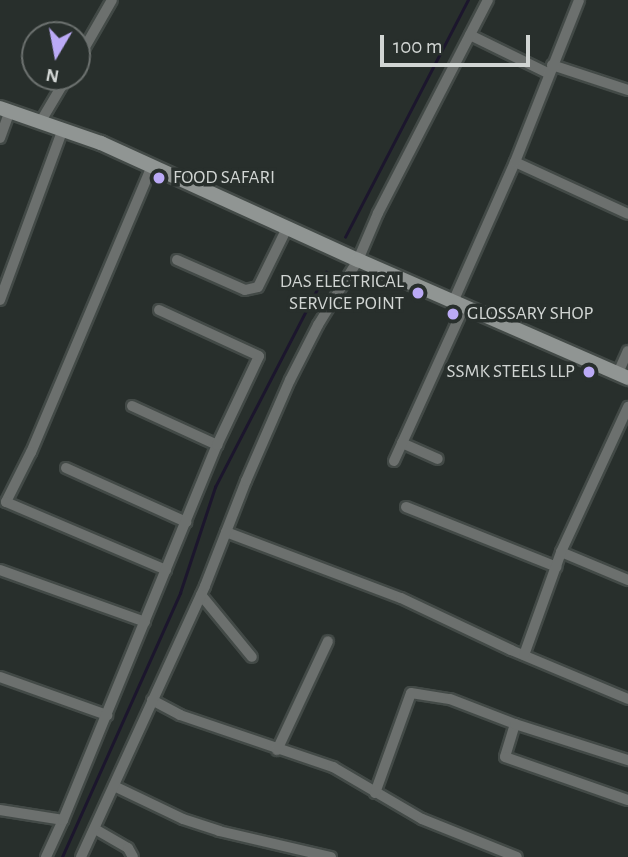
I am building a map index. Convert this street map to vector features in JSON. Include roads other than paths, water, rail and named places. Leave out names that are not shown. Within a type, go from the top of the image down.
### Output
[{"type":"street","points":[[91,37],[112,0]]},
{"type":"street","points":[[81,857],[201,595],[290,380],[318,325],[358,260],[378,213],[488,0]]},
{"type":"street","points":[[394,461],[579,0]]},
{"type":"street","points":[[470,35],[550,69],[628,90]]},
{"type":"street","points":[[41,121],[59,91]]},
{"type":"street","points":[[0,138],[5,109],[101,143],[322,244],[623,376],[628,351]]},
{"type":"street","points":[[0,300],[63,129]]},
{"type":"street","points":[[514,162],[628,214]]},
{"type":"street","points":[[152,166],[31,452],[6,502],[166,570]]},
{"type":"street","points":[[177,260],[245,289],[258,287],[287,228]]},
{"type":"street","points":[[46,857],[218,445],[259,356],[159,310]]},
{"type":"street","points":[[132,407],[218,445]]},
{"type":"street","points":[[524,655],[561,552],[628,407]]},
{"type":"street","points":[[402,443],[438,459]]},
{"type":"street","points":[[66,468],[186,522]]},
{"type":"street","points":[[406,507],[557,567]]},
{"type":"street","points":[[226,532],[401,598],[628,699]]},
{"type":"street","points":[[561,552],[628,580]]},
{"type":"street","points":[[0,570],[145,622]]},
{"type":"street","points":[[201,595],[253,657]]},
{"type":"street","points":[[277,750],[328,641]]},
{"type":"street","points":[[0,677],[107,715]]},
{"type":"street","points":[[375,793],[411,693],[450,699],[515,724],[628,760]]},
{"type":"street","points":[[152,700],[180,715],[332,768],[422,819],[517,857]]},
{"type":"street","points":[[515,724],[505,757],[628,800]]},
{"type":"street","points":[[114,786],[183,819],[219,831],[331,857]]},
{"type":"street","points":[[0,810],[63,820]]},
{"type":"street","points":[[95,829],[128,848],[133,857]]},
{"type":"waterway","points":[[345,237],[468,0]]},
{"type":"waterway","points":[[62,857],[180,593],[215,487],[326,272]]},
{"type":"place","name":"FOOD SAFARI","points":[[159,178]]},
{"type":"place","name":"DAS ELECTRICAL SERVICE POINT","points":[[418,293]]},
{"type":"place","name":"GLOSSARY SHOP","points":[[453,314]]},
{"type":"place","name":"SSMK STEELS LLP","points":[[589,372]]}]
